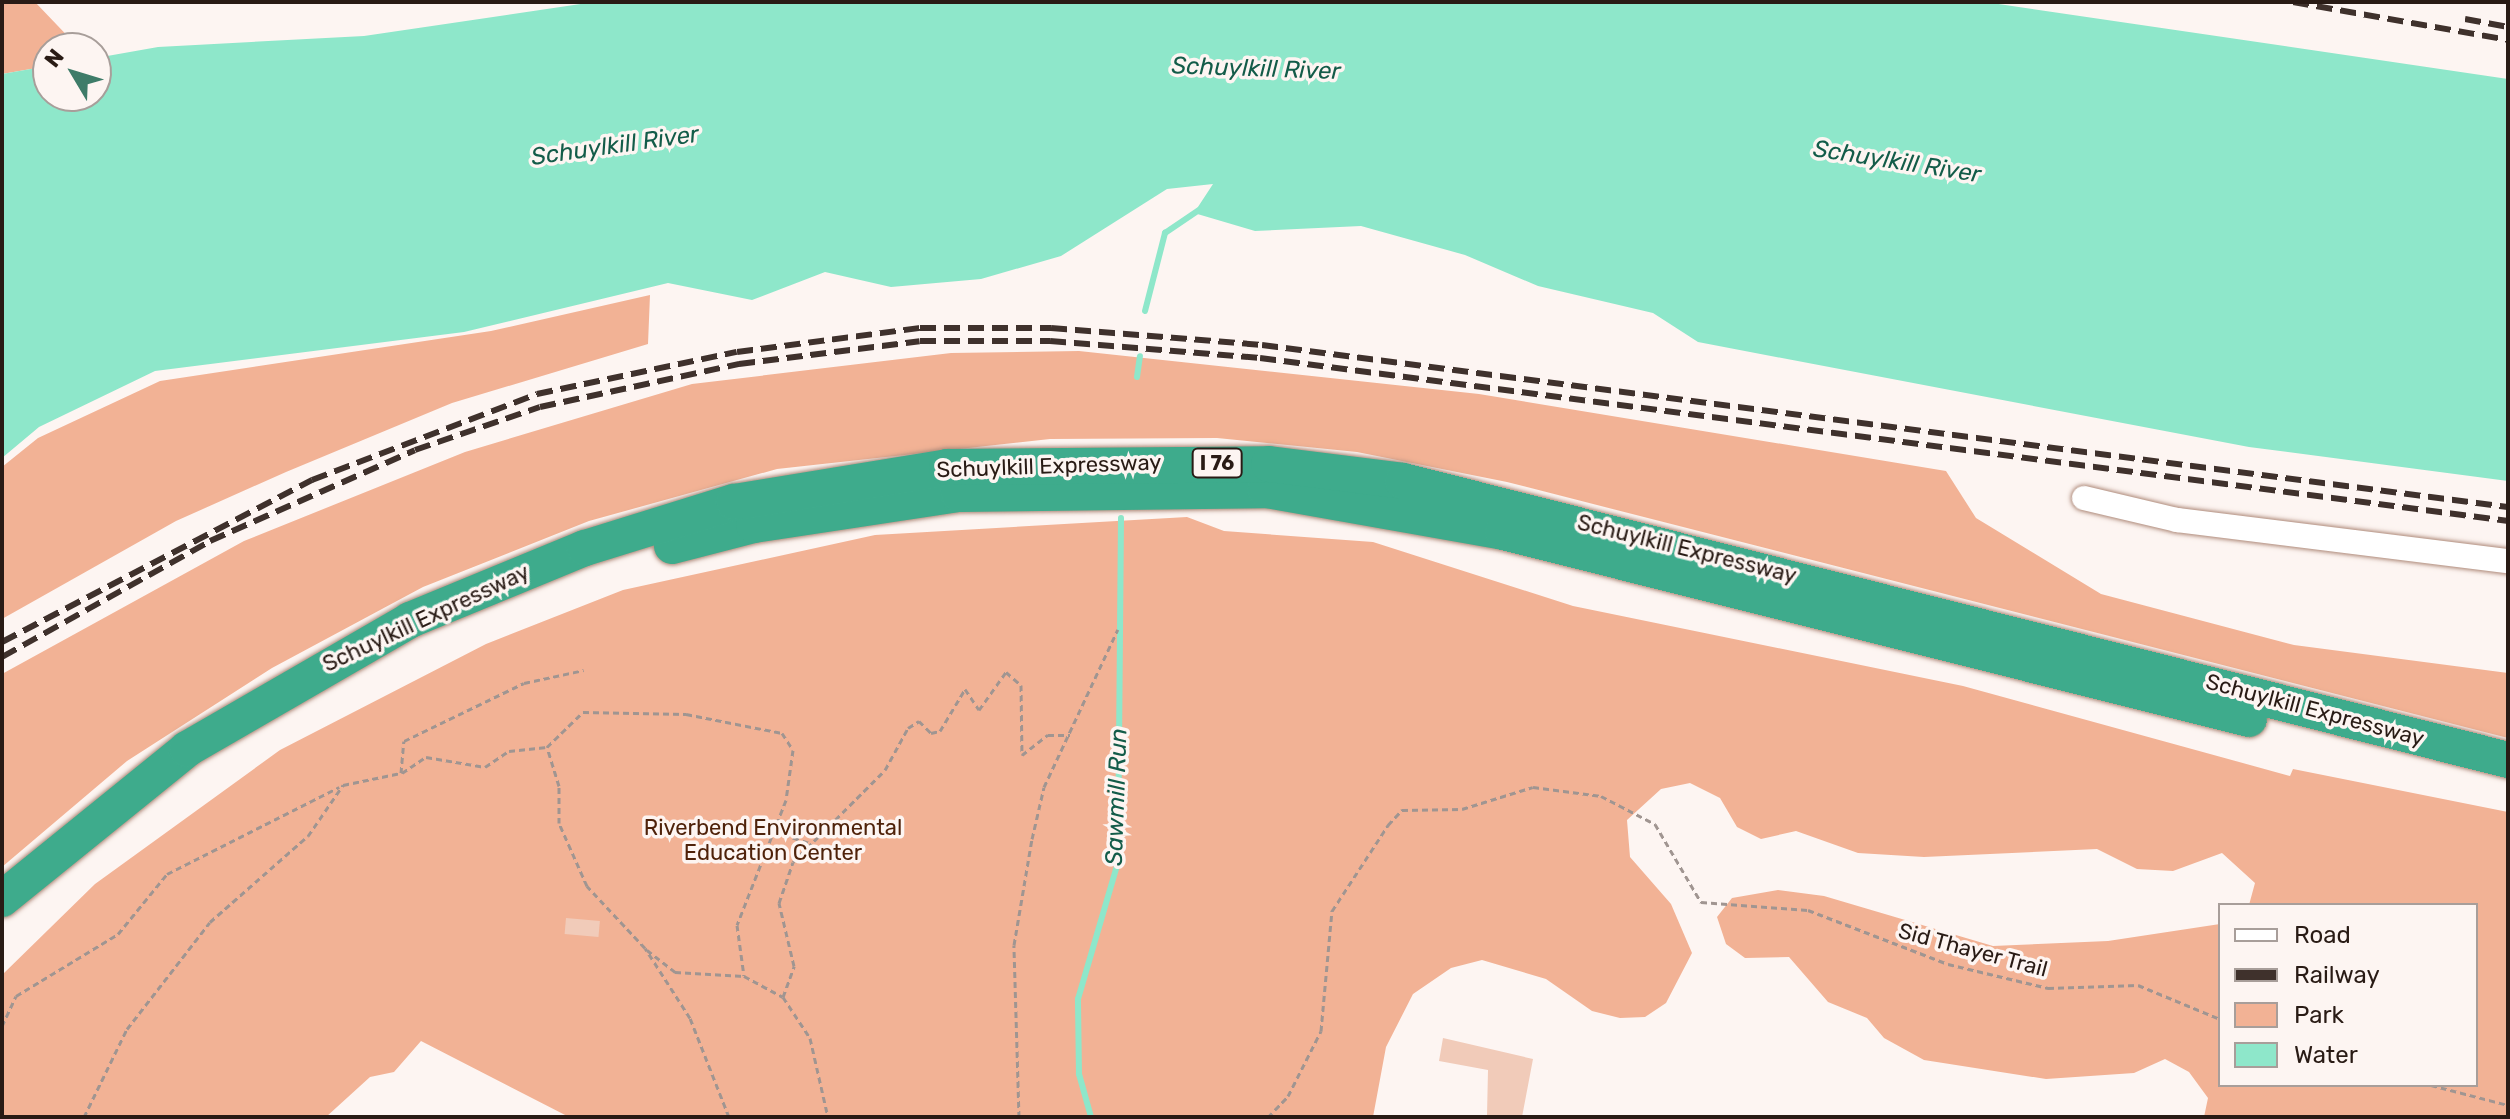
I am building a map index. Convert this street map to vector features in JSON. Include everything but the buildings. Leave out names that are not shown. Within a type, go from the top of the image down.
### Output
[{"type":"highway","name":"Schuylkill Expressway","points":[[2,899],[187,749],[410,620],[585,548],[734,502],[947,467],[1269,464],[1403,481],[2508,760]]},
{"type":"highway","name":"Schuylkill Expressway","points":[[2,925],[227,749],[450,626],[587,572],[714,534],[884,502],[1034,489],[1221,488],[1383,505],[2508,783]]},
{"type":"lane","points":[[2084,498],[2177,520],[2508,561]]},
{"type":"path","points":[[1019,1117],[1013,1095],[1014,945],[1044,787],[1118,629]]},
{"type":"path","points":[[401,773],[404,741],[524,683],[584,670]]},
{"type":"path","points":[[783,997],[794,966],[779,903],[793,862],[885,770],[908,728],[919,721],[931,733],[940,731],[965,689],[979,710],[1006,672],[1021,685],[1022,755],[1048,735],[1070,735]]},
{"type":"path","points":[[2,1026],[16,996],[118,934],[167,874],[343,785],[401,773],[426,757],[485,767],[509,751],[547,747],[583,712],[686,714],[782,733],[793,750],[773,830],[737,925],[744,976]]},
{"type":"path","points":[[547,747],[559,786],[559,823],[587,886],[645,948],[675,972],[744,976],[783,997],[810,1038],[828,1117]]},
{"type":"path","points":[[84,1117],[127,1029],[210,922],[308,836],[343,785]]},
{"type":"path","name":"Sid Thayer Trail","points":[[1268,1117],[1288,1096],[1321,1031],[1332,911],[1388,825],[1402,810],[1462,809],[1533,787],[1601,796],[1655,824],[1701,902],[1808,910],[1948,964],[2048,988],[2138,985],[2218,1018]]},
{"type":"path","points":[[773,830],[812,844]]},
{"type":"path","points":[[645,948],[690,1018],[729,1117]]},
{"type":"path","points":[[2439,1087],[2508,1105]]},
{"type":"green space","points":[[2,2],[35,2],[64,32],[32,32],[32,69],[2,74]]},
{"type":"green space","points":[[650,295],[648,344],[452,403],[286,472],[176,521],[2,619],[2,467],[38,438],[160,381],[491,331]]},
{"type":"green space","points":[[1079,351],[1479,394],[1946,471],[1976,518],[2101,594],[2294,645],[2508,673],[2508,738],[1507,482],[1357,452],[1217,438],[1050,439],[777,469],[589,521],[423,587],[272,668],[127,761],[2,867],[2,674],[244,541],[465,452],[692,384],[951,353]]},
{"type":"green space","name":"Riverbend Environmental Education Center","points":[[1187,517],[1224,531],[1373,542],[1573,606],[1963,686],[2290,776],[2293,769],[2508,812],[2508,1117],[2204,1117],[2208,1098],[2189,1072],[2165,1059],[2134,1073],[2046,1079],[1924,1060],[1884,1038],[1867,1018],[1828,1002],[1789,957],[1745,958],[1726,944],[1717,917],[1732,898],[1778,890],[1824,896],[1993,946],[2108,941],[2218,924],[2218,1087],[2478,1087],[2478,903],[2250,903],[2255,883],[2222,853],[2173,871],[2137,869],[2097,849],[1924,857],[1858,853],[1796,831],[1761,839],[1737,827],[1720,798],[1690,783],[1661,789],[1627,820],[1630,857],[1671,904],[1692,953],[1666,1003],[1645,1017],[1620,1018],[1592,1011],[1546,979],[1482,960],[1451,968],[1413,994],[1386,1047],[1373,1117],[569,1117],[421,1041],[394,1072],[370,1077],[326,1117],[2,1117],[2,975],[95,884],[280,750],[486,644],[623,590],[875,535]]},
{"type":"water","name":"Schuylkill River","points":[[594,2],[1985,2],[2508,79],[2508,481],[2249,447],[1698,342],[1653,313],[1538,286],[1465,255],[1361,226],[1255,231],[1194,213],[1213,184],[1167,189],[1061,256],[981,279],[891,287],[825,272],[752,300],[668,283],[464,332],[155,371],[39,427],[2,458],[2,74],[32,69],[32,112],[112,112],[112,55],[158,47],[364,36]]},
{"type":"waterway","name":"Sawmill Run","points":[[1145,311],[1165,233],[1199,210]]},
{"type":"waterway","name":"Sawmill Run","points":[[1137,377],[1140,356]]},
{"type":"waterway","name":"Sawmill Run","points":[[1091,1117],[1079,1074],[1078,999],[1118,862],[1121,518]]},
{"type":"railway","points":[[2293,2],[2508,40]]},
{"type":"railway","points":[[2465,19],[2508,27]]},
{"type":"railway","points":[[2,642],[312,480],[537,394],[737,352],[920,328],[1051,328],[1262,345],[2508,507]]},
{"type":"railway","points":[[2,657],[210,541],[415,450],[540,407],[739,364],[920,341],[1050,341],[1260,358],[2508,521]]}]
